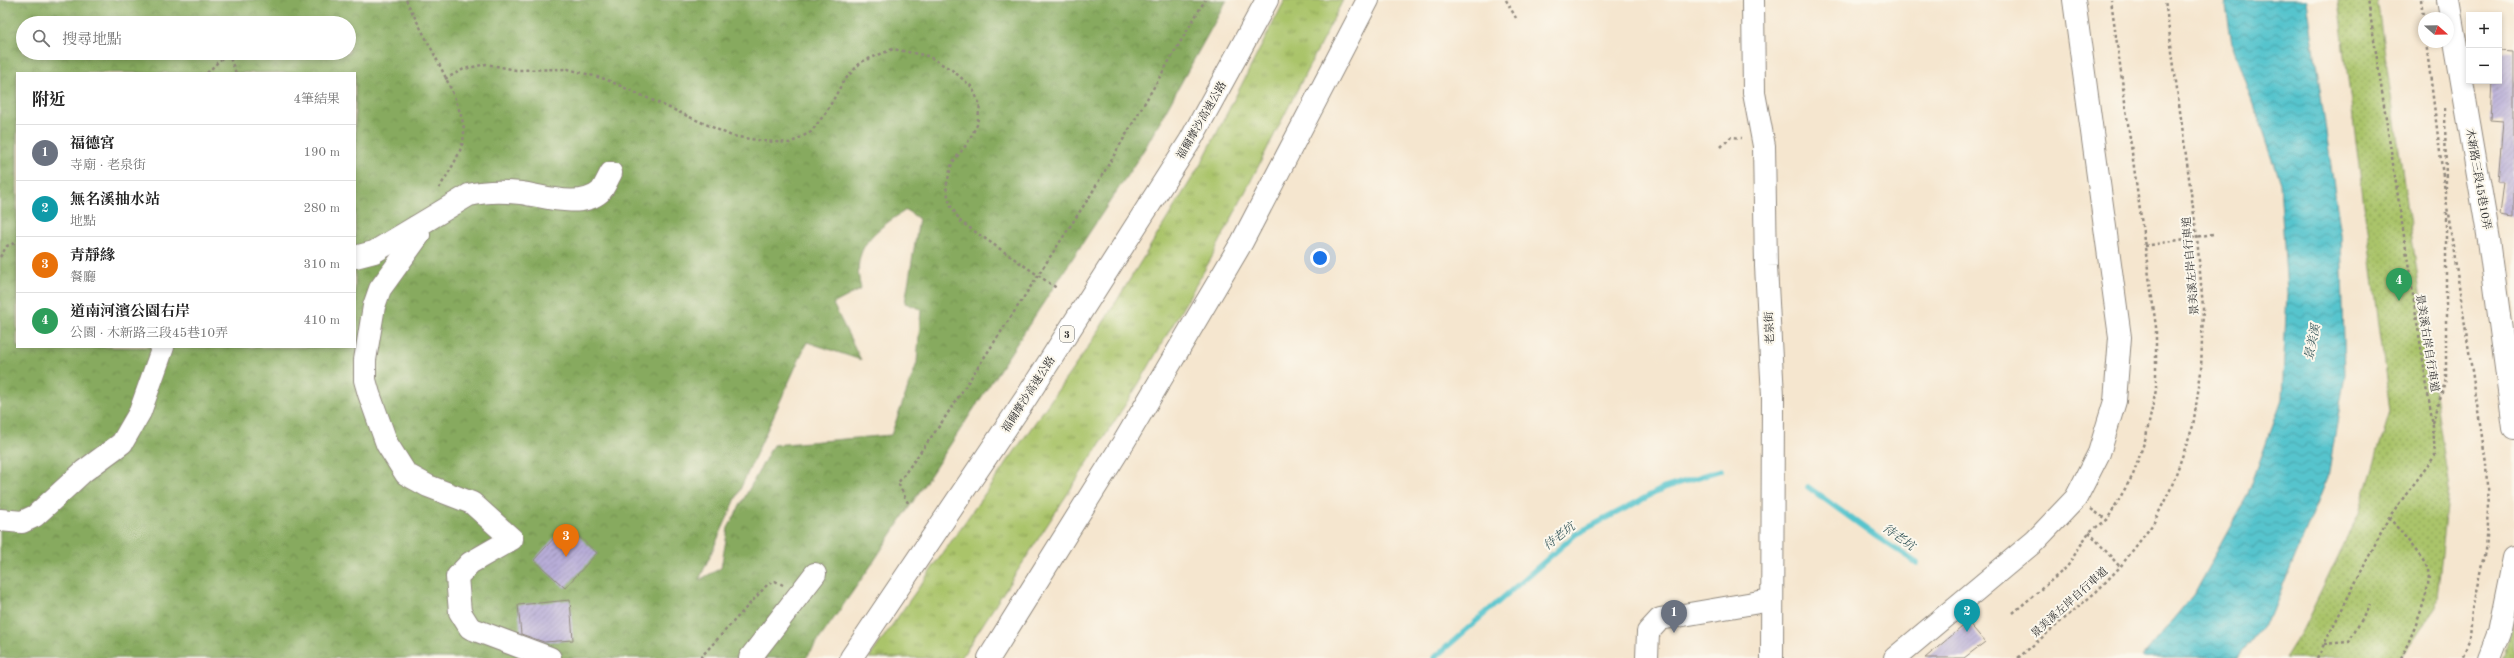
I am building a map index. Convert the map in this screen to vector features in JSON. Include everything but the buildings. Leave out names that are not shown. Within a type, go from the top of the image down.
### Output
[{"type":"main road","name":"福爾摩沙高速公路","points":[[852,658],[1026,398],[1190,141],[1267,0]]},
{"type":"main road","points":[[989,658],[1125,440],[1242,242],[1368,0]]},
{"type":"main road","name":"老泉街","points":[[1754,0],[1754,93],[1762,134],[1766,266],[1773,396],[1771,600],[1772,658]]},
{"type":"main road","points":[[1895,658],[2036,541],[2076,498],[2099,453],[2115,401],[2120,337],[2074,0]]},
{"type":"main road","name":"木新路三段45巷10弄","points":[[2448,0],[2510,359],[2514,428]]},
{"type":"main road","points":[[356,257],[374,252],[469,195],[482,192],[520,193],[563,201],[584,198],[600,192],[611,173]]},
{"type":"main road","points":[[416,227],[419,235],[380,289],[374,306],[365,360],[365,380],[369,394],[387,444],[406,474],[428,486],[472,503],[512,539],[470,562],[456,577],[460,612],[470,628],[550,658]]},
{"type":"main road","points":[[0,520],[22,522],[35,516],[84,471],[122,443],[140,412],[162,348]]},
{"type":"main road","points":[[2489,658],[2499,632],[2514,558]]},
{"type":"main road","points":[[750,658],[815,574]]},
{"type":"main road","points":[[1647,658],[1648,632],[1660,619],[1771,600]]},
{"type":"path","points":[[406,0],[461,112],[464,133],[454,162],[435,194]]},
{"type":"path","points":[[908,503],[898,483],[940,425],[1090,196],[1205,0]]},
{"type":"path","points":[[1506,0],[1516,18]]},
{"type":"path","name":"景美溪左岸自行車道","points":[[2018,658],[2097,591],[2120,567],[2153,524],[2171,488],[2193,426],[2201,372],[2204,306],[2197,237],[2165,0]]},
{"type":"path","name":"景美溪右岸自行車道","points":[[2316,658],[2389,517],[2435,456],[2433,426],[2368,0]]},
{"type":"path","points":[[2421,0],[2422,12]]},
{"type":"path","points":[[2427,48],[2446,200],[2482,427],[2488,510],[2485,551],[2472,609],[2470,639],[2462,658]]},
{"type":"path","points":[[445,79],[464,69],[486,64],[516,70],[568,69],[605,79],[732,136],[763,141],[790,142],[811,132],[827,111],[843,82],[862,62],[894,49],[928,56],[952,70],[972,88],[980,105],[977,125],[967,144],[952,163],[946,187],[950,205],[961,222],[1058,289]]},
{"type":"path","points":[[208,72],[220,60]]},
{"type":"path","points":[[230,60],[236,72]]},
{"type":"path","points":[[2433,426],[2446,379],[2446,200],[2444,103]]},
{"type":"path","points":[[1721,147],[1731,137],[1746,139],[1762,134]]},
{"type":"path","points":[[2145,246],[2213,234]]},
{"type":"path","points":[[0,257],[7,246],[16,242]]},
{"type":"path","points":[[2389,517],[2428,569],[2429,583],[2408,644],[2401,658]]},
{"type":"path","points":[[2089,532],[2120,567]]},
{"type":"path","points":[[700,658],[766,585],[775,581],[782,584],[796,598]]},
{"type":"path","points":[[2324,644],[2349,642],[2370,605]]},
{"type":"green space","points":[[0,0],[1227,0],[1145,148],[870,567],[806,658],[0,658]],"holes":[[[906,210],[919,219],[905,303],[921,309],[917,363],[891,435],[773,445],[728,528],[721,568],[699,580],[807,342],[861,360],[833,304],[861,289],[858,274],[859,262],[862,251],[867,242],[884,225]]]},
{"type":"green space","points":[[1285,0],[1343,0],[1212,257],[1138,385],[961,658],[869,658],[1089,346],[1202,162]]},
{"type":"green space","points":[[2338,0],[2377,0],[2449,489],[2436,607],[2400,658],[2285,658],[2302,631],[2359,513],[2390,411]]},
{"type":"green space","points":[[2514,619],[2514,658],[2501,658],[2504,654]]},
{"type":"water","name":"景美溪","points":[[2225,0],[2307,0],[2341,235],[2345,375],[2328,477],[2271,615],[2238,658],[2141,658],[2193,595],[2248,494],[2282,399],[2287,293],[2280,183],[2232,44]]},
{"type":"waterway","name":"待老坑","points":[[1434,658],[1576,534],[1664,488],[1721,470]]},
{"type":"waterway","name":"待老坑","points":[[1808,487],[1877,537],[1917,563]]},
{"type":"place","name":"道南河濱公園右岸","points":[[2399,301]]},
{"type":"place","name":"青靜緣","points":[[566,557]]},
{"type":"place","name":"無名溪抽水站","points":[[1967,632]]},
{"type":"place","name":"福德宮","points":[[1674,633]]}]
